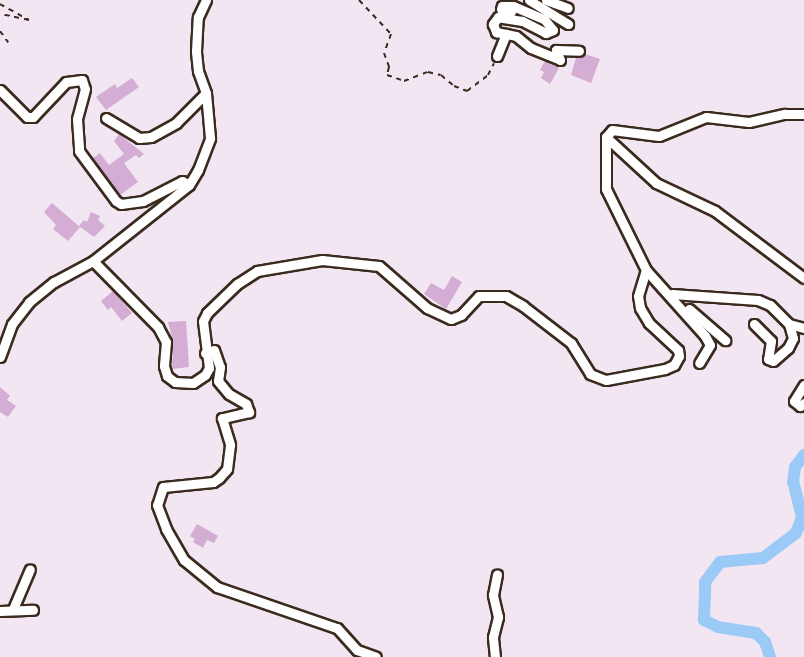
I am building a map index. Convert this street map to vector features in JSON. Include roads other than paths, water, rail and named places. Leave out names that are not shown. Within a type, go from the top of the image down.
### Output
[{"type":"street","points":[[0,357],[20,311],[54,282],[93,261],[189,186],[210,138],[206,93],[198,71],[196,51],[198,18],[206,0]]},
{"type":"street","points":[[528,0],[565,22],[549,25]]},
{"type":"street","points":[[546,0],[568,8]]},
{"type":"street","points":[[511,12],[502,6],[513,6],[544,19],[554,30],[546,33],[522,22],[498,17],[493,24],[496,32],[516,36],[553,59],[560,60],[556,50],[579,51]]},
{"type":"street","points":[[497,56],[506,34]]},
{"type":"street","points":[[0,90],[27,117],[33,117],[66,82],[82,80],[85,89],[77,120],[79,151],[121,204],[143,201],[183,181],[189,186]]},
{"type":"street","points":[[106,118],[139,138],[151,137],[176,123],[206,93]]},
{"type":"street","points":[[699,363],[710,345],[649,273],[606,189],[606,137],[612,130],[659,136],[706,117],[749,122],[785,114],[804,114]]},
{"type":"street","points":[[606,137],[656,183],[715,211],[804,278]]},
{"type":"street","points":[[93,261],[158,327],[166,342],[164,366],[167,376],[182,383],[201,380],[209,368],[203,321],[207,313],[237,284],[257,271],[323,260],[379,266],[394,276],[427,308],[451,319],[461,315],[479,296],[506,296],[571,344],[590,374],[606,380],[653,371],[674,365],[679,356],[673,344],[649,323],[640,308],[638,296],[649,273]]},
{"type":"street","points":[[649,273],[725,340]]},
{"type":"street","points":[[672,294],[758,300],[770,305],[789,324],[793,338],[788,348],[773,361],[768,359],[771,341],[754,324]]},
{"type":"street","points":[[789,324],[804,328]]},
{"type":"street","points":[[205,353],[214,350],[220,367],[218,381],[229,394],[246,404],[249,412],[222,418],[230,445],[227,469],[219,478],[205,483],[163,487],[156,505],[166,529],[184,560],[217,587],[337,628],[357,650],[376,657]]},
{"type":"street","points":[[804,385],[794,401],[800,406],[804,403]]},
{"type":"street","points":[[13,609],[30,569]]},
{"type":"street","points":[[495,657],[493,637],[498,617],[493,594],[497,574]]},
{"type":"street","points":[[0,611],[33,610]]},
{"type":"waterway","points":[[770,657],[765,642],[756,633],[718,627],[704,620],[705,582],[720,562],[763,558],[796,533],[802,517],[793,482],[795,467],[804,455]]}]
